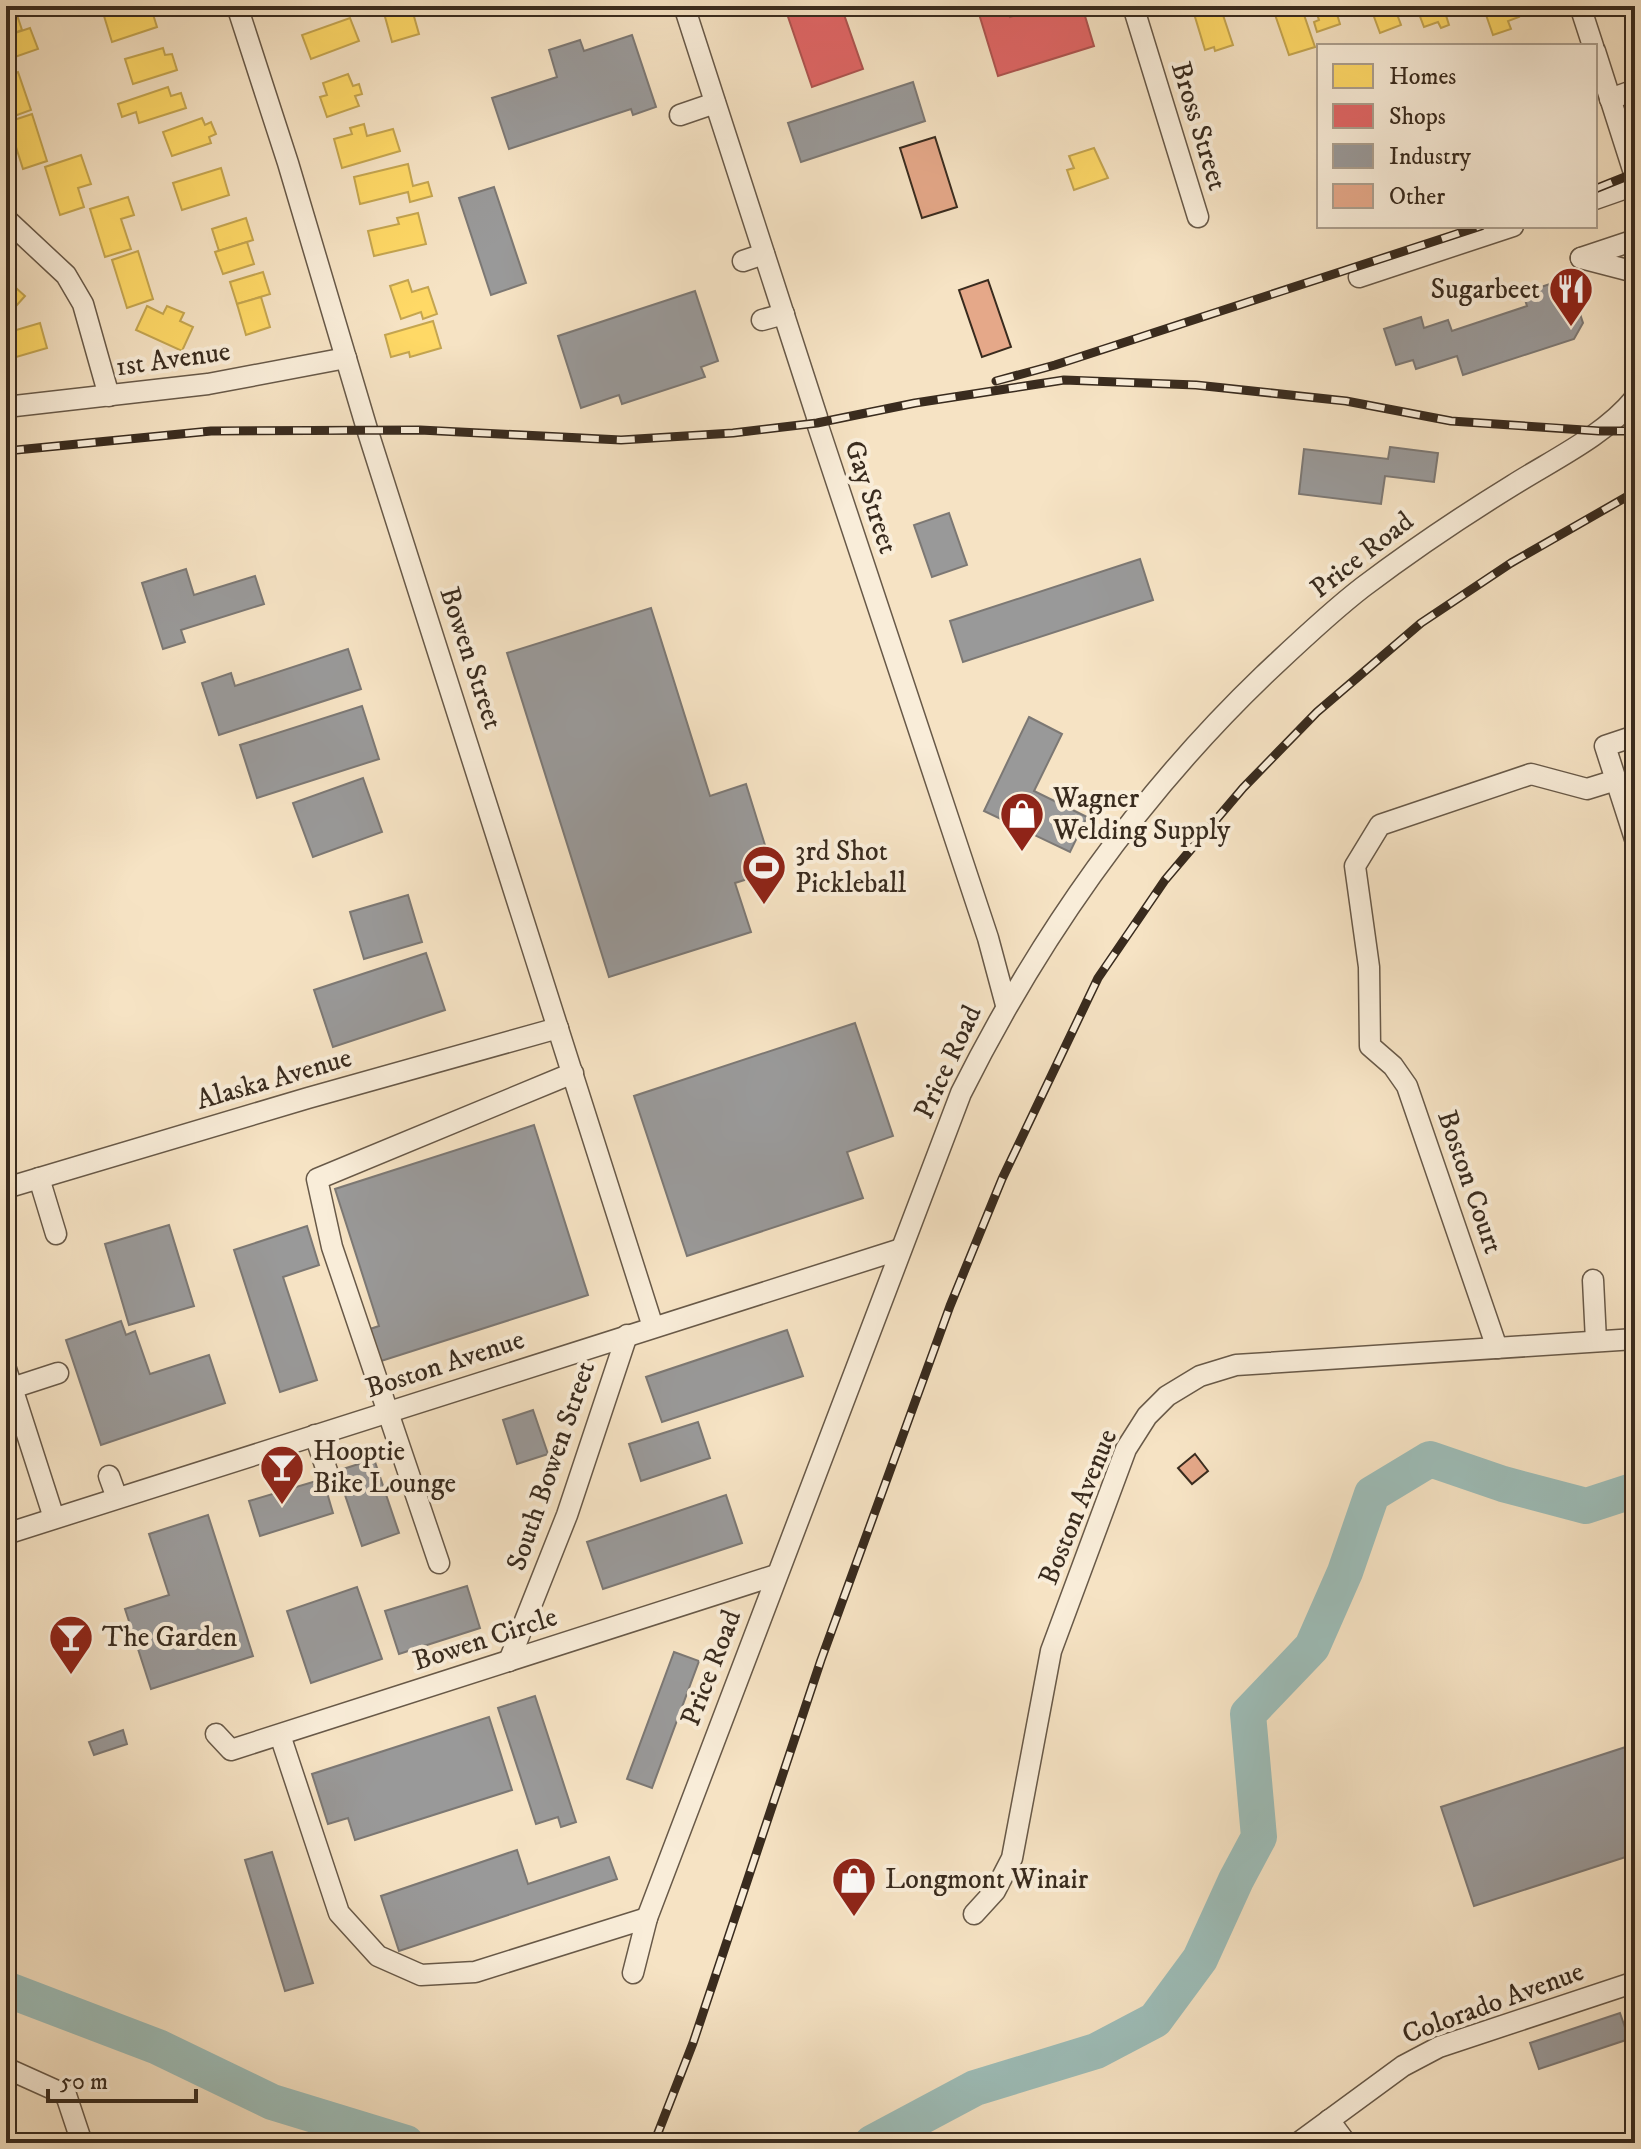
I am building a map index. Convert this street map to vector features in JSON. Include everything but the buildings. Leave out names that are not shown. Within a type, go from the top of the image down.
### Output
[{"type":"street","name":"Bowen Street","points":[[237,6],[653,1327]]},
{"type":"street","name":"Gay Street","points":[[684,6],[817,423],[988,938],[1006,1005]]},
{"type":"street","name":"Bross Street","points":[[1133,6],[1198,217]]},
{"type":"street","points":[[1580,6],[1592,44]]},
{"type":"street","points":[[1588,6],[1593,44]]},
{"type":"street","points":[[1597,58],[1635,176]]},
{"type":"street","points":[[1610,99],[1635,90]]},
{"type":"street","points":[[680,115],[715,103]]},
{"type":"street","points":[[1597,198],[1635,185]]},
{"type":"street","points":[[6,219],[48,256],[72,284],[83,304],[109,396]]},
{"type":"street","points":[[1359,277],[1507,228]]},
{"type":"street","points":[[1635,240],[1581,258],[1635,272]]},
{"type":"street","points":[[743,261],[764,254]]},
{"type":"street","points":[[762,320],[784,314]]},
{"type":"street","name":"1st Avenue","points":[[6,407],[208,384],[346,358]]},
{"type":"street","name":"Price Road","points":[[633,1973],[647,1918],[961,1093],[1006,1005],[1088,878],[1143,805],[1223,715],[1310,631],[1360,589],[1442,529],[1599,431],[1635,398]]},
{"type":"street","points":[[1635,736],[1605,746],[1635,839]]},
{"type":"street","name":"Boston Court","points":[[1497,1348],[1407,1086],[1393,1066],[1370,1046],[1369,967],[1355,866],[1380,825],[1531,774],[1587,789],[1616,780]]},
{"type":"street","name":"Alaska Avenue","points":[[6,1188],[558,1028]]},
{"type":"street","points":[[439,1563],[332,1247],[317,1179],[573,1073]]},
{"type":"street","points":[[39,1178],[56,1234]]},
{"type":"street","name":"Boston Avenue","points":[[6,1534],[901,1249]]},
{"type":"street","points":[[1593,1280],[1596,1341]]},
{"type":"street","name":"South Bowen Street","points":[[509,1661],[567,1515],[627,1335]]},
{"type":"street","name":"Boston Avenue","points":[[974,1914],[995,1891],[1012,1858],[1051,1651],[1126,1449],[1147,1416],[1177,1388],[1200,1376],[1236,1365],[1635,1339]]},
{"type":"street","points":[[54,1518],[9,1379],[58,1373]]},
{"type":"street","points":[[315,1435],[328,1474]]},
{"type":"street","points":[[109,1476],[117,1498]]},
{"type":"street","name":"Bowen Circle","points":[[216,1734],[231,1750],[776,1575]]},
{"type":"street","points":[[280,1735],[339,1913],[378,1956],[421,1975],[475,1972],[647,1918]]},
{"type":"street","name":"Colorado Avenue","points":[[1298,2143],[1403,2066],[1439,2047],[1635,1982]]},
{"type":"street","points":[[6,2068],[66,2095],[82,2143]]},
{"type":"street","points":[[1329,2120],[1346,2143]]},
{"type":"waterway","points":[[872,2143],[975,2088],[1096,2051],[1155,2020],[1200,1959],[1259,1837],[1248,1714],[1312,1647],[1345,1572],[1372,1494],[1430,1459],[1503,1484],[1586,1506],[1635,1490]]},
{"type":"waterway","points":[[6,1989],[158,2047],[272,2102],[406,2143]]},
{"type":"railway","points":[[1597,188],[1635,173]]},
{"type":"railway","points":[[996,381],[1055,365],[1475,228]]},
{"type":"railway","points":[[6,451],[211,431],[420,430],[621,440],[733,433],[817,423],[915,403],[1064,380],[1196,385],[1346,401],[1451,421],[1635,431]]},
{"type":"railway","points":[[654,2143],[693,2043],[821,1660],[950,1306],[1002,1179],[1098,978],[1165,880],[1243,788],[1317,712],[1421,623],[1511,563],[1635,492]]},
{"type":"place","name":"Sugarbeet","points":[[1571,328]]},
{"type":"place","name":"Wagner Welding Supply","points":[[1022,853]]},
{"type":"place","name":"3rd Shot Pickleball","points":[[764,906]]},
{"type":"place","name":"Hooptie Bike Lounge","points":[[282,1506]]},
{"type":"place","name":"The Garden","points":[[71,1676]]},
{"type":"place","name":"Longmont Winair","points":[[854,1918]]}]
